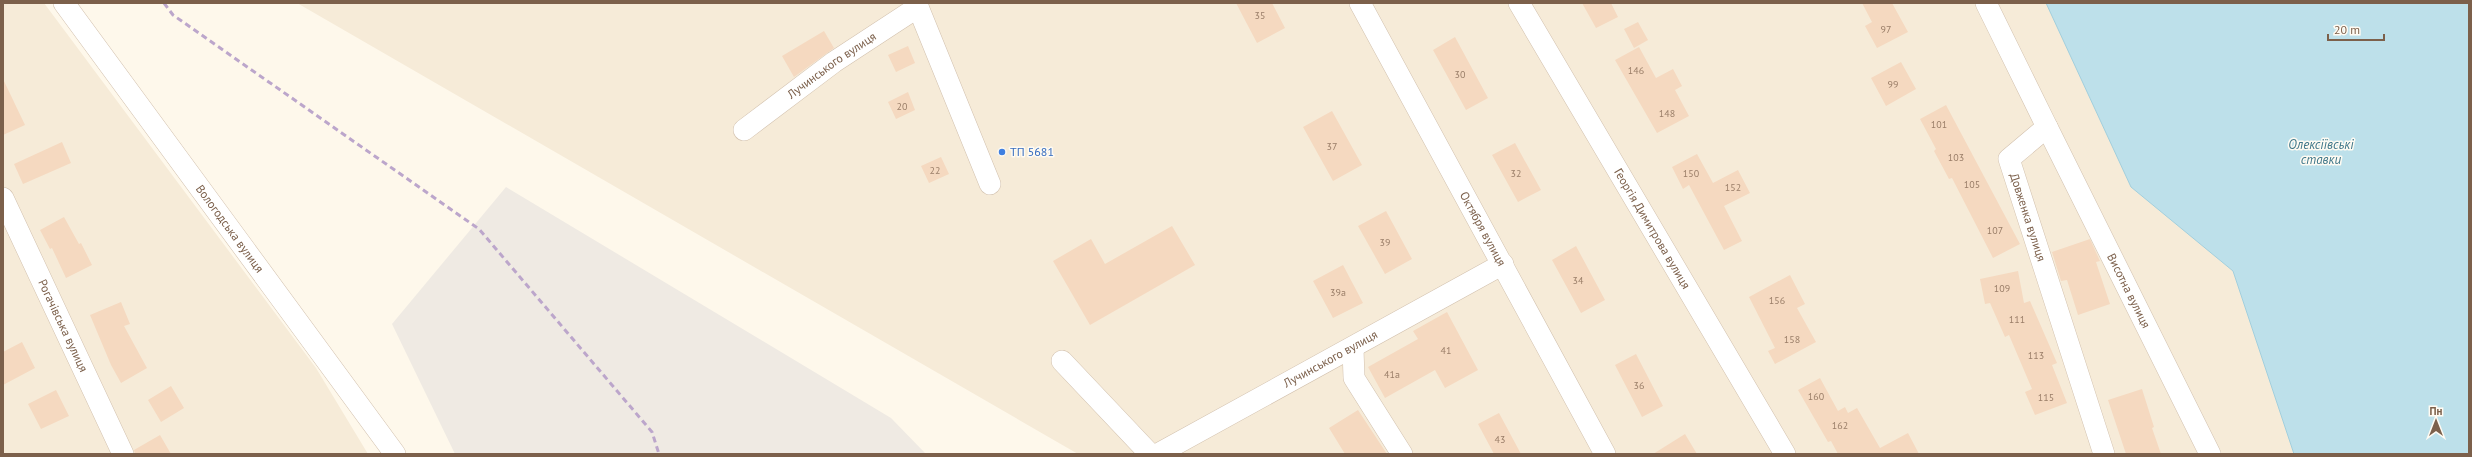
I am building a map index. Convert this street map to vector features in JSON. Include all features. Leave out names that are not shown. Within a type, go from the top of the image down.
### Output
[{"type":"street","name":"Вологодська вулиця","points":[[64,3],[395,454]]},
{"type":"street","name":"Октября вулиця","points":[[1360,3],[1606,454]]},
{"type":"street","name":"Георгія Димитрова вулиця","points":[[1519,3],[1785,454]]},
{"type":"street","points":[[1986,3],[2047,127]]},
{"type":"street","name":"Лучинського вулиця","points":[[744,130],[834,62],[918,5]]},
{"type":"street","points":[[918,5],[990,184]]},
{"type":"street","name":"Довженка вулиця","points":[[2047,127],[2009,159],[2104,454]]},
{"type":"street","name":"Висотна вулиця","points":[[2047,127],[2210,454]]},
{"type":"street","name":"Рогачівська вулиця","points":[[3,198],[122,454]]},
{"type":"street","name":"Лучинського вулиця","points":[[1158,454],[1353,349],[1503,264]]},
{"type":"street","points":[[1353,349],[1354,378],[1402,454]]},
{"type":"street","points":[[1062,361],[1150,454]]},
{"type":"shaded area","points":[[3,3],[44,3],[316,368],[368,454],[3,454]]},
{"type":"shaded area","points":[[297,3],[2469,3],[2469,454],[1078,454]]},
{"type":"shaded area","points":[[506,187],[891,418],[926,454],[455,454],[392,324]]},
{"type":"water","name":"Олексіївські ставки","points":[[2046,3],[2469,3],[2469,454],[2294,454],[2233,271],[2131,187]]},
{"type":"building","points":[[1236,3],[1272,3],[1285,28],[1257,43]]},
{"type":"building","points":[[1582,3],[1611,3],[1618,17],[1596,28]]},
{"type":"building","points":[[1862,3],[1892,3],[1908,32],[1877,48],[1865,26],[1872,22]]},
{"type":"building","points":[[1638,22],[1648,40],[1634,48],[1624,29]]},
{"type":"building","points":[[824,31],[834,48],[794,77],[782,56]]},
{"type":"building","points":[[1455,37],[1488,98],[1466,110],[1433,50]]},
{"type":"building","points":[[908,46],[915,63],[896,72],[888,55]]},
{"type":"building","points":[[1639,47],[1656,78],[1673,69],[1682,86],[1675,90],[1689,116],[1657,133],[1615,60]]},
{"type":"building","points":[[1901,62],[1916,89],[1886,106],[1871,78]]},
{"type":"building","points":[[3,79],[25,125],[3,135]]},
{"type":"building","points":[[908,92],[915,110],[896,119],[888,102]]},
{"type":"building","points":[[1946,105],[2020,244],[1993,258],[1952,178],[1949,179],[1934,151],[1936,149],[1920,119]]},
{"type":"building","points":[[1332,111],[1362,165],[1333,181],[1303,127]]},
{"type":"building","points":[[62,142],[71,163],[23,184],[14,164]]},
{"type":"building","points":[[1515,143],[1541,190],[1518,202],[1492,155]]},
{"type":"building","points":[[1697,154],[1713,183],[1738,170],[1750,193],[1724,206],[1742,241],[1724,250],[1689,185],[1683,189],[1672,167]]},
{"type":"building","points":[[941,157],[949,174],[929,183],[921,166]]},
{"type":"building","points":[[1386,211],[1412,259],[1385,274],[1358,226]]},
{"type":"building","points":[[64,217],[79,244],[81,243],[92,265],[66,278],[52,248],[50,249],[40,230]]},
{"type":"building","points":[[1172,226],[1195,265],[1090,325],[1053,261],[1091,239],[1105,264]]},
{"type":"building","points":[[2090,239],[2100,261],[2096,262],[2110,304],[2078,315],[2067,280],[2061,281],[2052,252]]},
{"type":"building","points":[[1576,246],[1605,300],[1581,313],[1552,260]]},
{"type":"building","points":[[1343,265],[1363,303],[1333,318],[1313,281]]},
{"type":"building","points":[[2018,271],[2024,303],[2030,301],[2057,363],[2052,365],[2067,403],[2035,415],[2025,392],[2032,389],[2009,335],[2005,337],[1990,303],[1985,304],[1980,279]]},
{"type":"building","points":[[1790,275],[1805,304],[1797,308],[1816,342],[1775,364],[1768,351],[1775,348],[1749,297]]},
{"type":"building","points":[[121,302],[130,324],[124,326],[147,368],[121,383],[111,365],[90,315]]},
{"type":"building","points":[[1447,312],[1478,370],[1445,388],[1435,370],[1385,398],[1368,367],[1418,339],[1413,331]]},
{"type":"building","points":[[22,342],[35,368],[3,385],[3,352]]},
{"type":"building","points":[[1636,354],[1663,406],[1642,417],[1615,365]]},
{"type":"building","points":[[1820,378],[1838,411],[1845,407],[1848,413],[1857,408],[1880,448],[1908,433],[1919,454],[1838,454],[1831,441],[1828,442],[1798,390]]},
{"type":"building","points":[[171,386],[184,408],[161,422],[148,400]]},
{"type":"building","points":[[2142,389],[2154,427],[2152,428],[2161,454],[2126,454],[2108,400]]},
{"type":"building","points":[[56,390],[69,416],[41,429],[28,404]]},
{"type":"building","points":[[1358,410],[1387,454],[1345,454],[1329,428]]},
{"type":"building","points":[[1499,413],[1521,454],[1494,454],[1478,424]]},
{"type":"building","points":[[1685,434],[1697,454],[1653,454]]},
{"type":"building","points":[[160,435],[171,454],[135,454],[134,450]]},
{"type":"railway","points":[[164,3],[173,15],[479,229],[652,432],[659,454]]},
{"type":"place","name":"ТП 5681","points":[[1002,152]]}]
